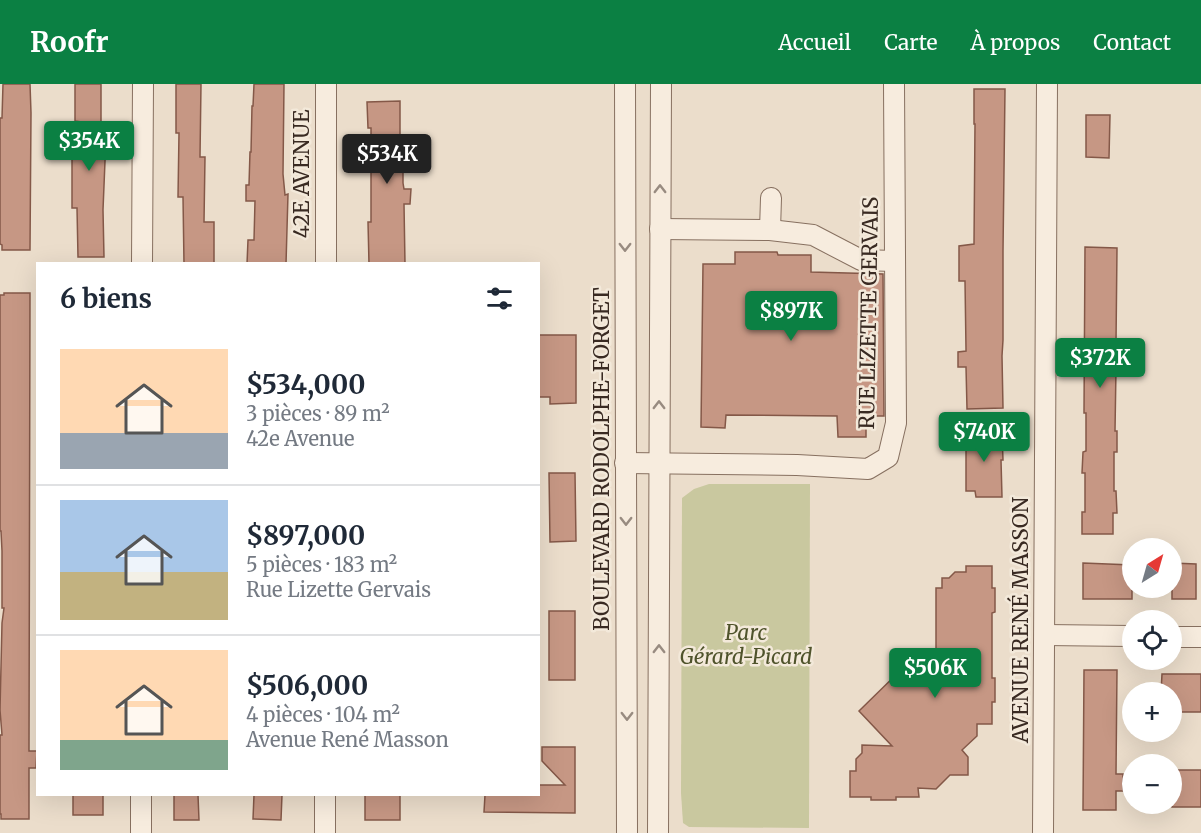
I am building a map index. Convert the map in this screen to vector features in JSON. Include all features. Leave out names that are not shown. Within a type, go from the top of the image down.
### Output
[{"type":"street","points":[[142,84],[142,262]]},
{"type":"street","name":"42E AVENUE","points":[[326,84],[326,262]]},
{"type":"street","name":"BOULEVARD RODOLPHE-FORGET","points":[[625,84],[627,833]]},
{"type":"street","points":[[658,833],[661,84]]},
{"type":"street","name":"RUE LIZETTE GERVAIS","points":[[625,463],[797,465],[868,469],[888,457],[896,423],[894,84]]},
{"type":"street","name":"AVENUE RENÉ MASSON","points":[[1043,833],[1047,84]]},
{"type":"street","points":[[770,230],[771,198]]},
{"type":"street","points":[[660,229],[770,230],[813,235],[861,260],[894,261]]},
{"type":"street","points":[[1045,635],[1122,636]]},
{"type":"street","points":[[1182,637],[1201,637]]},
{"type":"street","points":[[141,796],[141,833]]},
{"type":"street","points":[[325,796],[325,833]]},
{"type":"green space","name":"Parc Gérard-Picard","points":[[709,484],[810,484],[809,828],[689,827],[683,823],[681,793],[682,498],[694,489]]},
{"type":"building","points":[[3,84],[30,84],[30,250],[2,250],[0,244],[0,118],[2,118]]},
{"type":"building","points":[[75,84],[101,84],[101,137],[106,137],[104,257],[78,257],[77,208],[72,208],[72,149],[81,149],[81,122],[75,121]]},
{"type":"building","points":[[176,84],[201,84],[200,157],[205,157],[204,222],[214,222],[214,262],[184,262],[183,197],[178,197],[179,133],[176,133]]},
{"type":"building","points":[[254,84],[284,84],[283,174],[285,195],[288,194],[286,262],[247,262],[248,240],[254,240],[255,201],[246,201],[246,185],[249,185]]},
{"type":"building","points":[[974,89],[1005,89],[1003,408],[967,409],[966,367],[958,367],[958,352],[966,351],[965,281],[959,281],[959,246],[974,244]]},
{"type":"building","points":[[400,101],[403,183],[404,189],[411,189],[410,204],[404,204],[405,262],[369,262],[371,128],[368,128],[367,102]]},
{"type":"building","points":[[1086,115],[1110,115],[1109,158],[1086,157]]},
{"type":"building","points":[[1085,247],[1117,248],[1116,343],[1121,343],[1122,369],[1116,369],[1117,452],[1114,452],[1114,491],[1116,491],[1117,513],[1113,513],[1113,534],[1082,534],[1082,512],[1085,512],[1083,452],[1086,451],[1086,413],[1084,413]]},
{"type":"building","points":[[735,252],[811,255],[811,272],[883,274],[884,416],[866,416],[866,437],[838,437],[837,416],[726,415],[725,428],[701,427],[703,264],[735,264]]},
{"type":"building","points":[[4,293],[30,293],[29,751],[36,751],[36,768],[29,768],[29,819],[1,819],[0,814],[0,735],[2,735],[0,710],[4,608],[2,608],[0,531],[0,295]]},
{"type":"building","points":[[540,335],[576,335],[576,403],[550,404],[550,397],[540,397]]},
{"type":"building","points":[[966,429],[1002,433],[1002,497],[976,497],[975,491],[966,491]]},
{"type":"building","points":[[549,473],[575,473],[576,541],[550,542]]},
{"type":"building","points":[[1083,563],[1122,565],[1122,598],[1132,599],[1083,599]]},
{"type":"building","points":[[1182,563],[1196,564],[1196,599],[1172,599],[1182,598]]},
{"type":"building","points":[[966,566],[992,566],[992,588],[995,588],[995,612],[992,613],[992,678],[995,678],[995,702],[992,702],[992,724],[977,724],[977,736],[962,750],[968,757],[968,775],[950,775],[936,789],[918,788],[919,797],[871,800],[871,797],[850,797],[850,771],[856,771],[856,759],[862,753],[862,745],[892,746],[859,711],[907,664],[936,693],[936,588],[942,588],[942,578],[949,578],[955,572],[966,572]]},
{"type":"building","points":[[549,611],[575,611],[575,680],[549,680]]},
{"type":"building","points":[[1084,670],[1117,670],[1116,774],[1122,774],[1122,791],[1116,791],[1116,810],[1083,810]]},
{"type":"building","points":[[1162,674],[1201,674],[1201,712],[1182,712],[1182,682],[1162,682]]},
{"type":"building","points":[[542,747],[575,747],[575,813],[484,812],[485,796],[540,796],[540,785],[565,785],[542,761]]},
{"type":"building","points":[[1182,770],[1201,770],[1201,807],[1182,807]]},
{"type":"building","points":[[73,796],[103,796],[103,815],[73,815]]},
{"type":"building","points":[[174,796],[198,796],[199,820],[174,820]]},
{"type":"building","points":[[254,796],[282,796],[281,820],[253,819]]},
{"type":"building","points":[[365,796],[400,796],[400,820],[365,820]]}]
